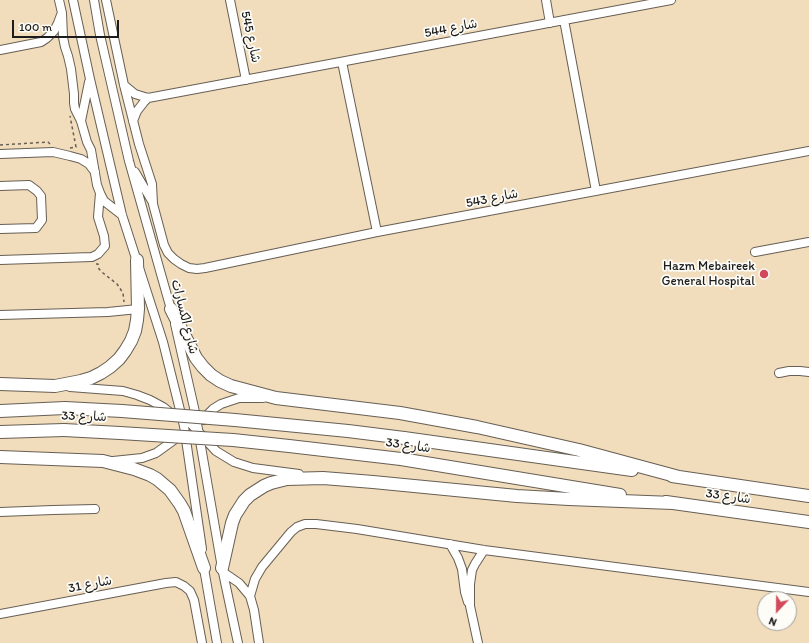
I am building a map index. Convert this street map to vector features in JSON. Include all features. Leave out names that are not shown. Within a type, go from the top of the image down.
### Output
[{"type":"highway","points":[[0,384],[55,386],[91,378],[110,367],[125,351],[135,331],[137,320],[132,309],[137,260]]},
{"type":"highway","points":[[171,309],[196,358],[203,367],[211,375],[231,386],[276,398],[400,413],[458,423],[579,450],[679,477]]},
{"type":"highway","name":"شارع 33","points":[[0,411],[65,408],[235,420],[348,431],[809,496]]},
{"type":"highway","name":"شارع 33","points":[[0,432],[64,430],[127,433],[289,446],[401,459],[673,503],[809,522]]},
{"type":"highway","points":[[0,458],[102,461],[142,472],[157,479],[170,490],[184,511],[204,568]]},
{"type":"highway","points":[[223,570],[234,519],[239,508],[250,495],[264,486],[279,480],[323,478],[537,497],[673,503]]},
{"type":"street","points":[[59,0],[62,13],[63,37],[70,63],[75,109],[81,121],[90,150],[97,185],[104,201],[122,215]]},
{"type":"street","name":"شارع الكسارات","points":[[73,0],[122,215],[163,342],[181,412],[187,423],[186,445],[195,496],[204,568],[217,643]]},
{"type":"street","name":"شارع الكسارات","points":[[94,0],[100,35],[129,162],[171,309],[195,412],[195,432],[201,444],[223,570],[238,643]]},
{"type":"street","name":"شارع الكسارات","points":[[106,0],[124,85],[139,144],[152,184],[153,204],[164,245],[168,253],[180,264]]},
{"type":"street","name":"شارع 545","points":[[230,0],[246,80]]},
{"type":"street","points":[[546,0],[550,23]]},
{"type":"street","name":"شارع 544","points":[[148,98],[671,0]]},
{"type":"street","points":[[0,50],[40,42],[47,38],[54,31],[62,13]]},
{"type":"street","points":[[564,20],[596,191]]},
{"type":"street","points":[[342,62],[377,232]]},
{"type":"street","points":[[81,121],[90,79]]},
{"type":"street","points":[[124,85],[135,94],[148,98]]},
{"type":"street","points":[[133,121],[137,110],[148,98]]},
{"type":"street","name":"شارع 543","points":[[180,264],[189,268],[206,268],[377,232],[809,150]]},
{"type":"street","points":[[0,154],[53,152],[82,159],[89,164],[95,172]]},
{"type":"street","points":[[129,162],[153,204]]},
{"type":"street","points":[[0,186],[29,186],[37,191],[41,196],[42,220],[36,228],[0,229]]},
{"type":"street","points":[[0,260],[92,257],[98,254],[104,246],[104,236],[98,217],[100,193]]},
{"type":"street","points":[[755,252],[809,242]]},
{"type":"street","points":[[0,314],[108,312],[132,309]]},
{"type":"street","points":[[779,373],[789,371],[809,372]]},
{"type":"street","points":[[55,386],[109,389],[137,395],[163,407],[187,423],[216,451],[234,462],[253,468],[323,478]]},
{"type":"street","points":[[186,445],[206,416],[221,404],[239,398],[276,398]]},
{"type":"street","points":[[102,461],[130,460],[156,453],[174,440],[195,412]]},
{"type":"street","points":[[0,512],[95,509]]},
{"type":"street","points":[[250,596],[259,571],[294,529],[302,525],[316,524],[357,529],[484,550],[809,592]]},
{"type":"street","points":[[450,544],[462,569],[465,592],[470,606],[478,643]]},
{"type":"street","points":[[470,606],[470,584],[472,570],[474,564],[484,550]]},
{"type":"street","points":[[223,570],[239,583],[250,596],[254,610],[259,643]]},
{"type":"street","name":"شارع 31","points":[[0,614],[176,582],[190,591],[194,600],[202,643]]},
{"type":"path","points":[[74,104],[68,105],[76,147]]},
{"type":"path","points":[[91,264],[98,264],[99,269],[117,284],[132,309]]},
{"type":"place","name":"Hazm Mebaireek General Hospital","points":[[764,274]]}]
